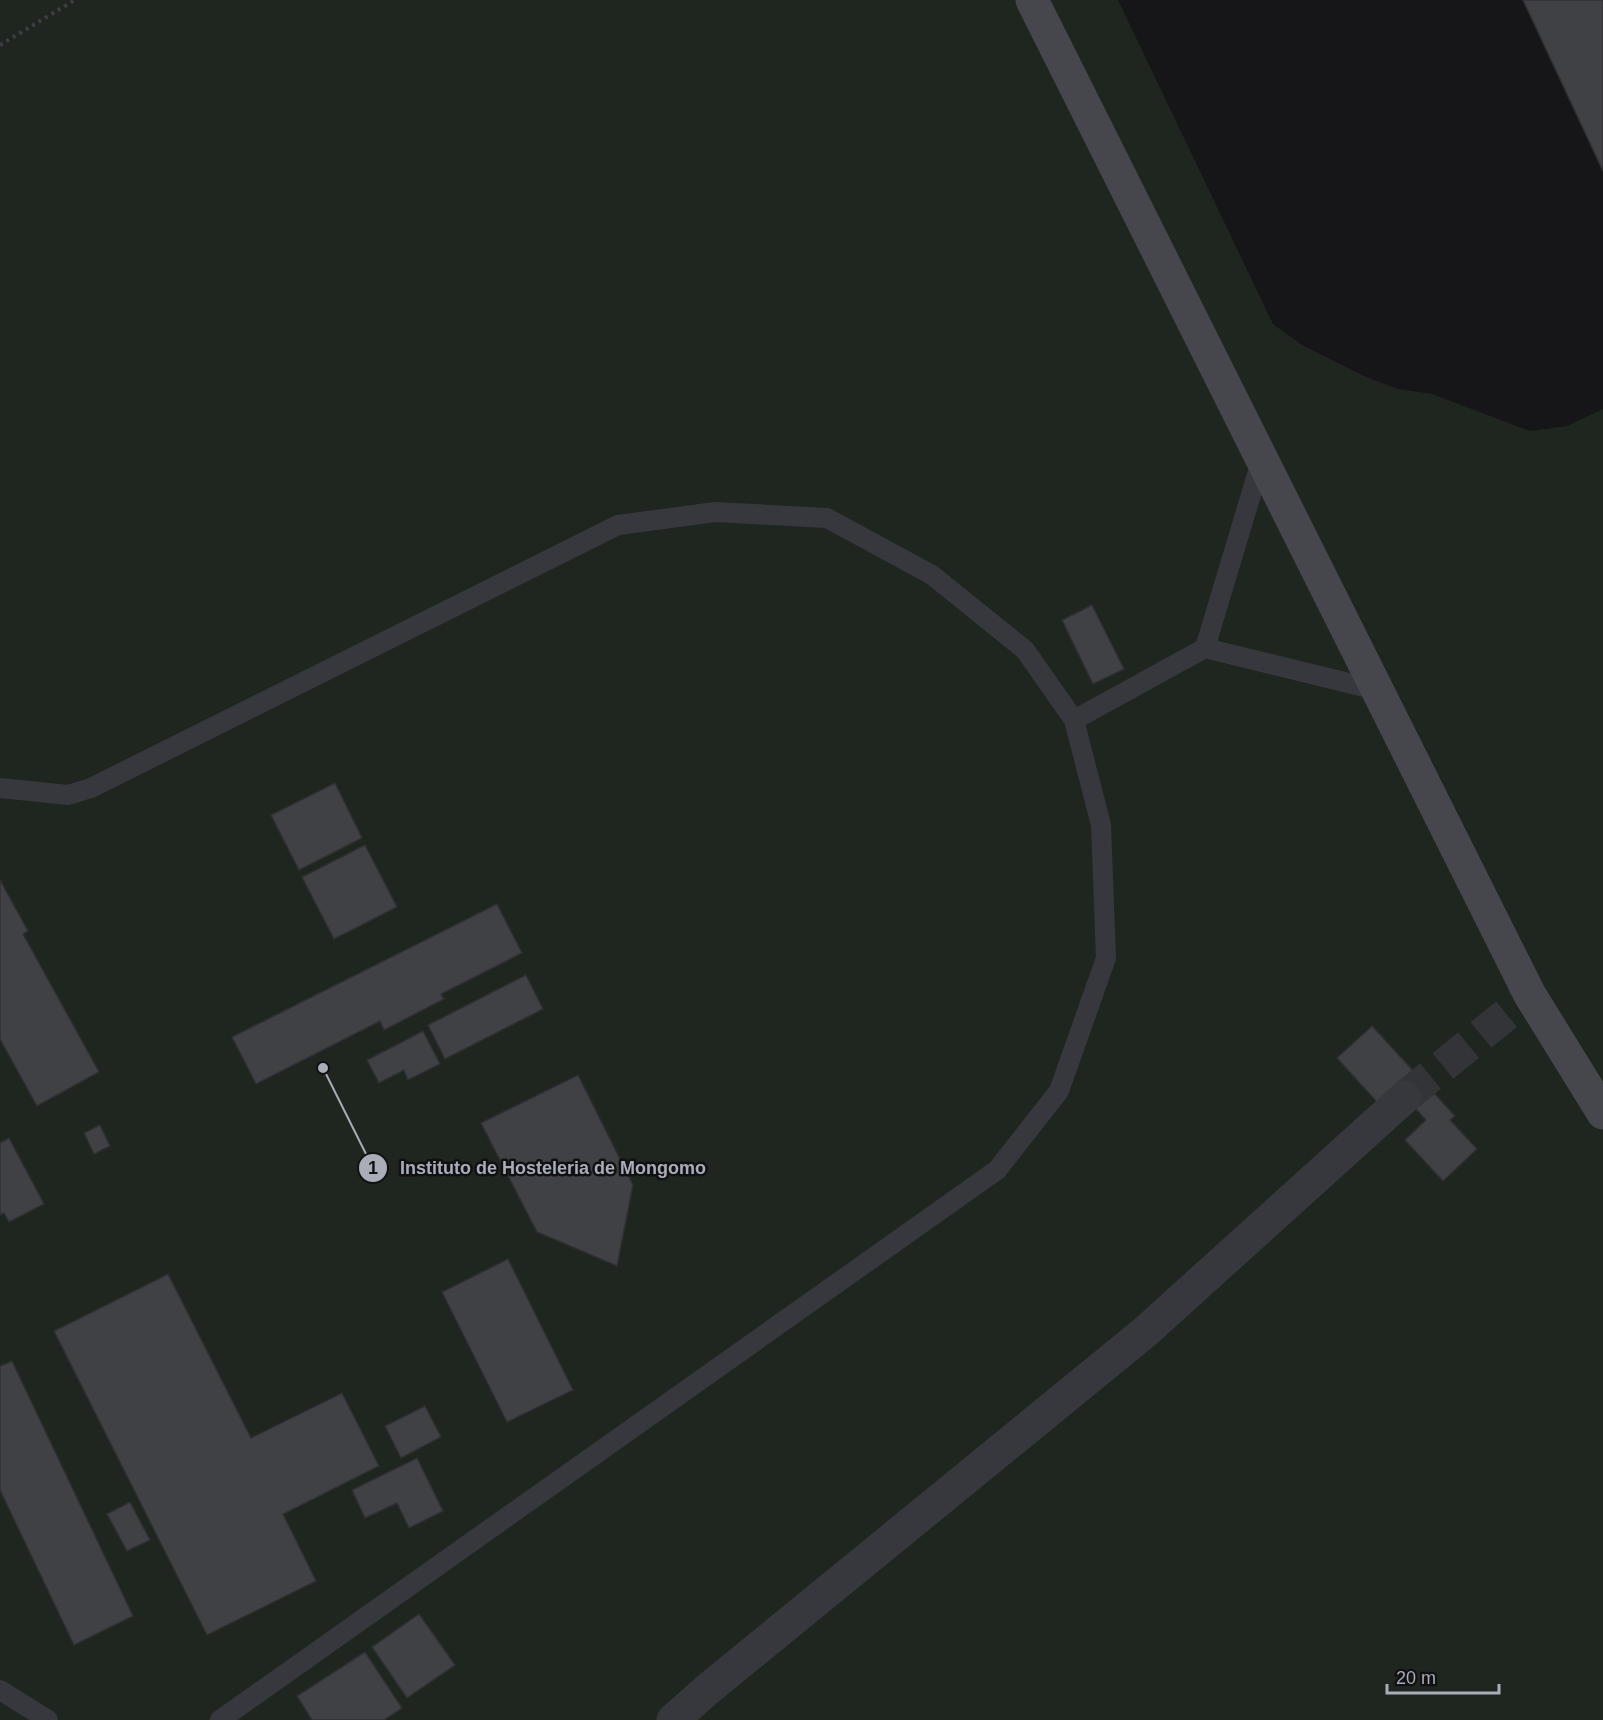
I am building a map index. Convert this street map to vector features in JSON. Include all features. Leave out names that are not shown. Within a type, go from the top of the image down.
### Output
[{"type":"street","points":[[1032,0],[1530,995],[1603,1113]]},
{"type":"street","points":[[673,1720],[1145,1332],[1405,1097]]},
{"type":"lane","points":[[1205,648],[1262,457]]},
{"type":"lane","points":[[0,788],[68,795],[91,788],[618,525],[715,512],[827,518],[932,575],[1025,650],[1074,720],[1101,825],[1106,958],[1059,1091],[997,1170],[220,1720]]},
{"type":"lane","points":[[1074,720],[1205,648],[1377,690]]},
{"type":"lane","points":[[0,1690],[48,1720]]},
{"type":"path","points":[[0,45],[75,0]]},
{"type":"shaded area","points":[[0,0],[1118,0],[1273,324],[1302,345],[1366,377],[1398,389],[1432,394],[1530,431],[1567,426],[1603,409],[1603,1720],[0,1720]]},
{"type":"building","points":[[1523,0],[1603,0],[1603,171]]},
{"type":"building","points":[[1092,605],[1124,669],[1093,684],[1062,620]]},
{"type":"building","points":[[335,783],[362,838],[299,870],[271,815]]},
{"type":"building","points":[[365,845],[397,907],[334,939],[302,877]]},
{"type":"building","points":[[0,880],[28,931],[23,934],[99,1072],[37,1106],[0,1039]]},
{"type":"building","points":[[497,904],[522,953],[441,994],[444,999],[384,1030],[380,1021],[256,1084],[232,1037]]},
{"type":"building","points":[[526,975],[543,1009],[445,1059],[428,1025]]},
{"type":"building","points":[[1372,1026],[1455,1116],[1450,1120],[1477,1149],[1443,1181],[1405,1140],[1426,1120],[1405,1097],[1378,1103],[1337,1058]]},
{"type":"building","points":[[423,1031],[440,1064],[408,1080],[404,1070],[379,1083],[367,1060]]},
{"type":"building","points":[[578,1075],[633,1185],[617,1266],[537,1232],[481,1123]]},
{"type":"building","points":[[100,1125],[110,1146],[94,1154],[84,1133]]},
{"type":"building","points":[[9,1138],[44,1204],[9,1222],[4,1213],[0,1215],[0,1143]]},
{"type":"building","points":[[508,1259],[573,1390],[507,1422],[442,1292]]},
{"type":"building","points":[[168,1274],[251,1438],[342,1393],[379,1466],[283,1514],[316,1581],[207,1635],[54,1331]]},
{"type":"building","points":[[12,1361],[133,1616],[74,1645],[0,1490],[0,1366]]},
{"type":"building","points":[[425,1406],[441,1437],[401,1458],[385,1426]]},
{"type":"building","points":[[417,1458],[443,1511],[409,1528],[397,1503],[365,1518],[352,1490]]},
{"type":"building","points":[[130,1502],[150,1540],[127,1551],[107,1514]]},
{"type":"building","points":[[419,1614],[455,1665],[407,1698],[372,1647]]},
{"type":"building","points":[[365,1652],[402,1708],[384,1720],[312,1720],[297,1696]]},
{"type":"tunnel","points":[[1405,1097],[1530,995]]},
{"type":"place","name":"Instituto de Hosteleria de Mongomo","points":[[323,1068]]}]
